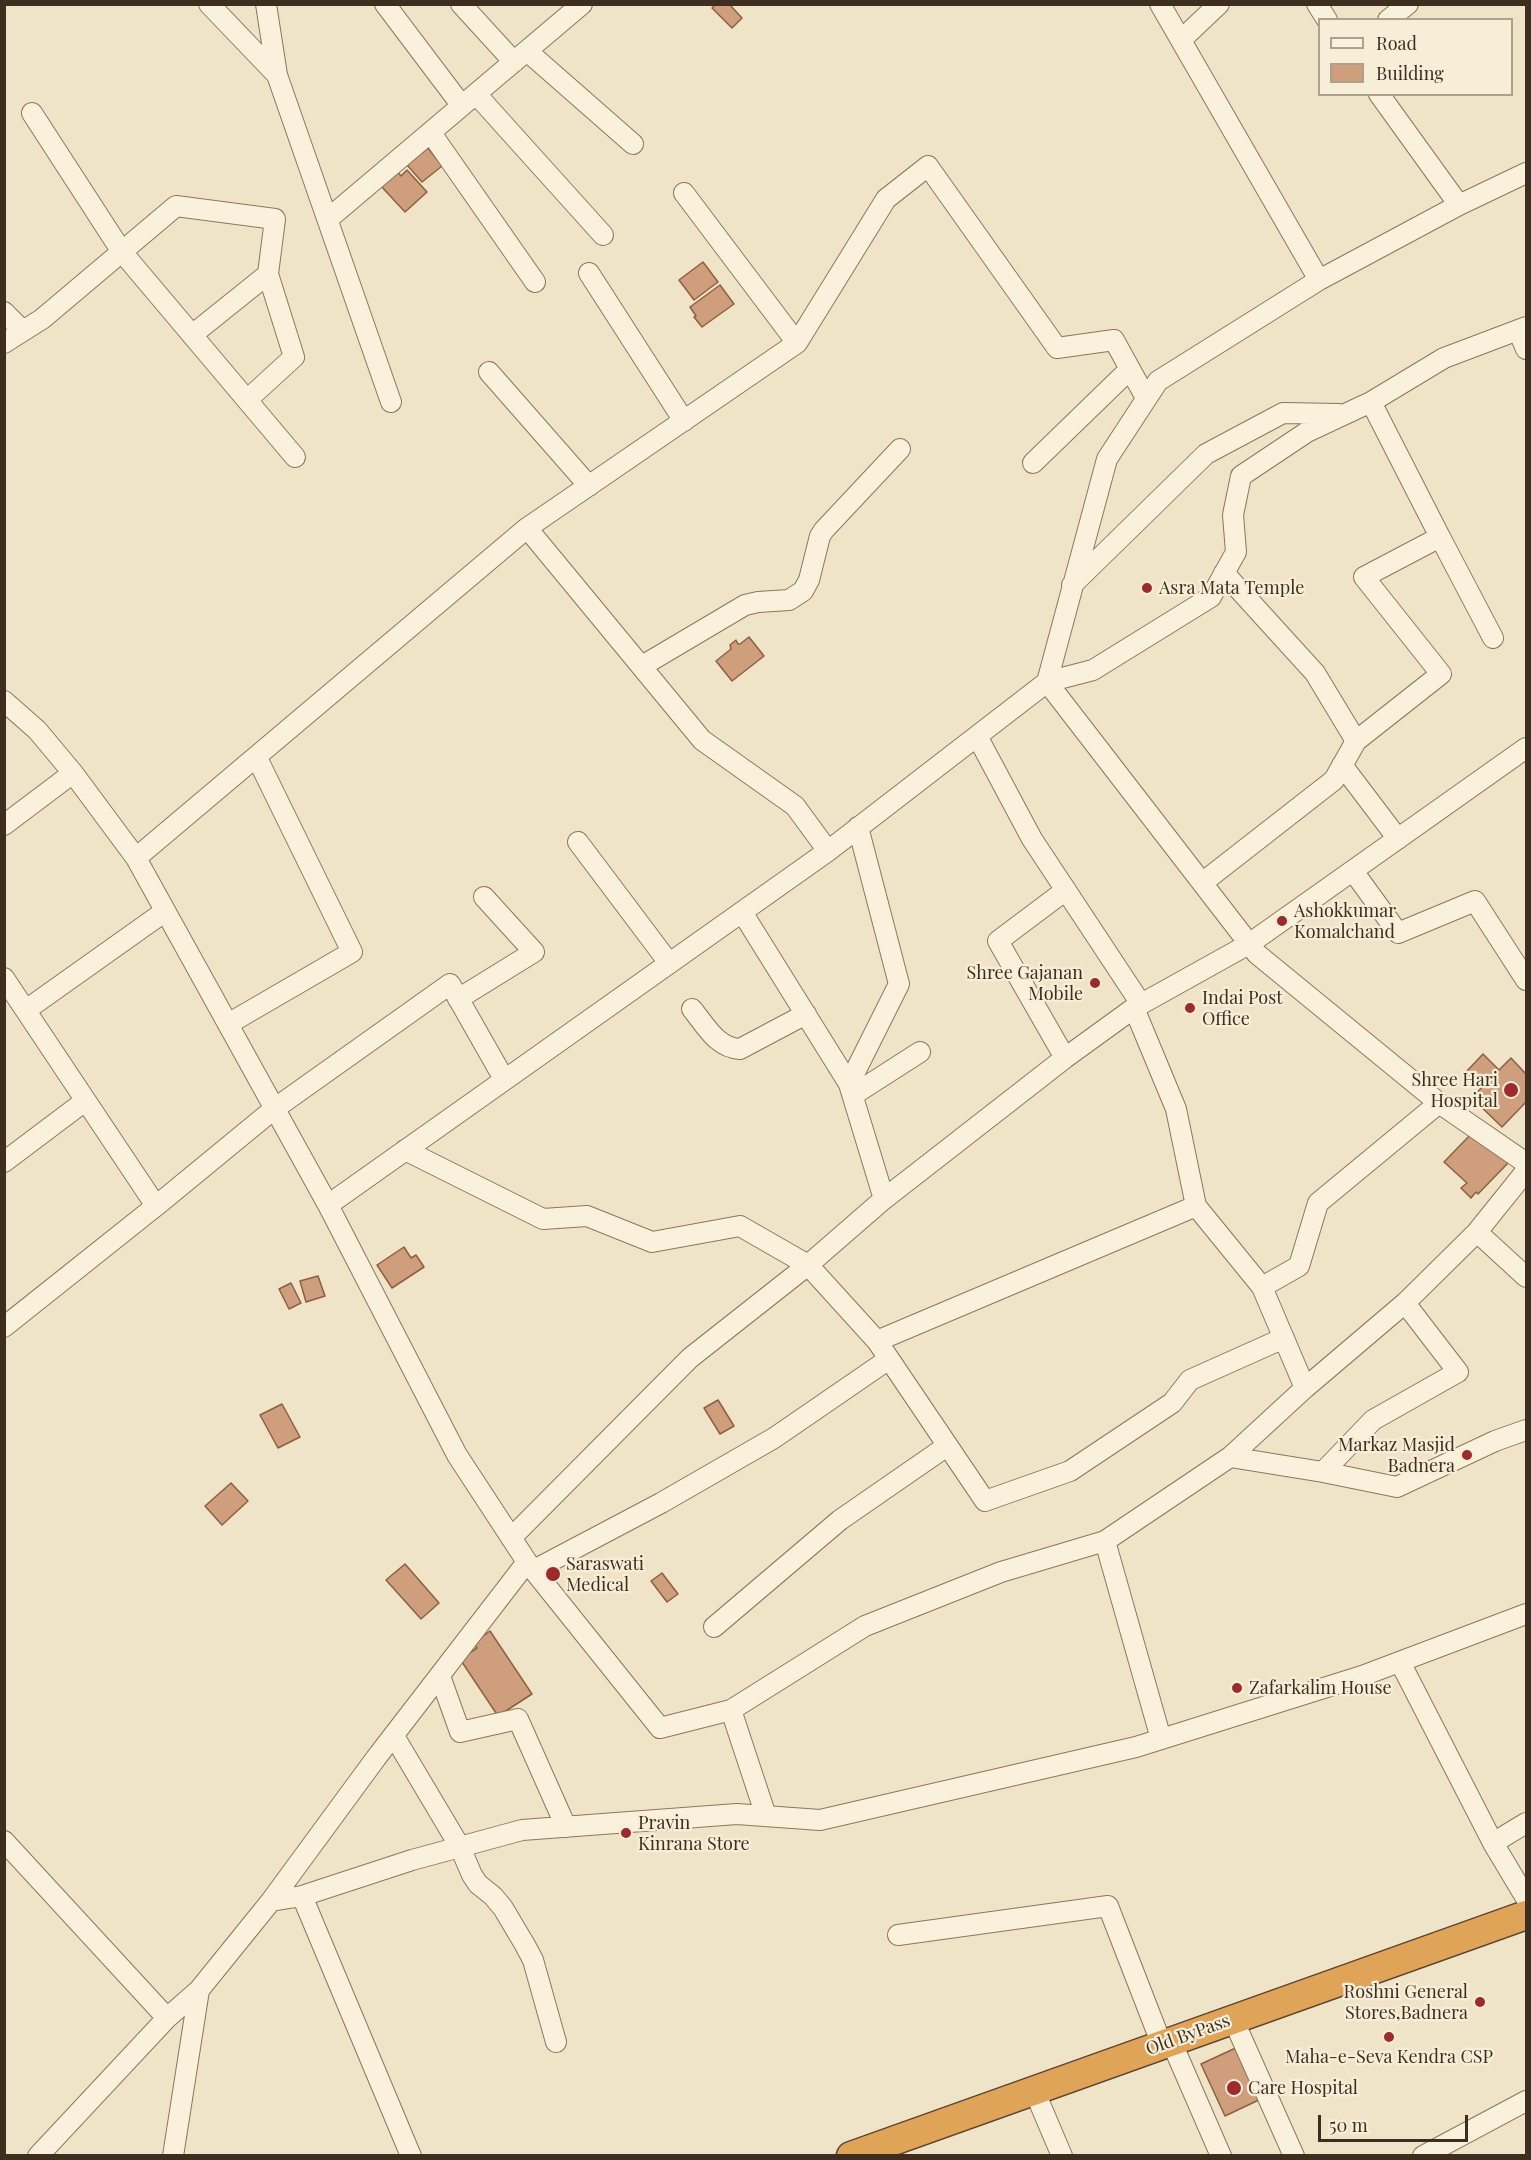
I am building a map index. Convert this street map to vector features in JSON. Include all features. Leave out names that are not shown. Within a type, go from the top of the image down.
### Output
[{"type":"highway","name":"Old ByPass","points":[[850,2156],[1527,1915]]},
{"type":"street","points":[[209,4],[277,75]]},
{"type":"street","points":[[266,4],[277,75],[391,402]]},
{"type":"street","points":[[385,4],[469,100],[603,235]]},
{"type":"street","points":[[461,4],[521,56],[633,144]]},
{"type":"street","points":[[328,219],[582,4]]},
{"type":"street","points":[[1182,40],[1220,4]]},
{"type":"street","points":[[1317,4],[1326,18]]},
{"type":"street","points":[[1390,18],[1408,4]]},
{"type":"street","points":[[1162,5],[1319,280]]},
{"type":"street","points":[[1380,96],[1459,205]]},
{"type":"street","points":[[32,113],[122,252],[295,457]]},
{"type":"street","points":[[431,133],[535,282]]},
{"type":"street","points":[[136,858],[527,528],[797,343],[886,199],[928,166],[1057,348],[1114,340],[1146,398]]},
{"type":"street","points":[[1047,682],[1107,459],[1158,381],[1319,280],[1459,205],[1527,173]]},
{"type":"street","points":[[684,193],[797,343]]},
{"type":"street","points":[[4,343],[42,318],[176,206],[275,219],[268,274],[294,357],[247,400]]},
{"type":"street","points":[[589,273],[684,421]]},
{"type":"street","points":[[192,335],[268,274]]},
{"type":"street","points":[[4,312],[23,331]]},
{"type":"street","points":[[328,1205],[828,851],[1047,682],[1093,670],[1211,597],[1236,552],[1233,515],[1241,476],[1306,432],[1371,402],[1444,358],[1522,328],[1527,349]]},
{"type":"street","points":[[1034,463],[1130,369]]},
{"type":"street","points":[[489,372],[589,486]]},
{"type":"street","points":[[1371,402],[1493,638]]},
{"type":"street","points":[[1072,585],[1206,454],[1283,413],[1345,415]]},
{"type":"street","points":[[642,666],[745,605],[789,600],[798,596],[807,585],[824,530],[900,449]]},
{"type":"street","points":[[527,528],[702,740],[795,806],[828,851]]},
{"type":"street","points":[[1202,883],[1334,780],[1356,741],[1440,674],[1364,577],[1440,537]]},
{"type":"street","points":[[1224,573],[1315,673],[1356,741]]},
{"type":"street","points":[[1047,682],[1257,954],[1439,1104],[1527,1163]]},
{"type":"street","points":[[4,702],[37,730],[73,773],[136,858],[328,1205],[457,1455],[530,1566],[660,1728],[731,1710],[866,1626],[1001,1572],[1105,1541],[1230,1457],[1305,1388],[1405,1303],[1477,1232],[1527,1171]]},
{"type":"street","points":[[977,736],[1032,839],[1138,1006],[1176,1109],[1196,1206],[1262,1287],[1305,1388]]},
{"type":"street","points":[[511,1538],[690,1358],[808,1265],[884,1199],[1065,1058],[1138,1006],[1250,944],[1527,748]]},
{"type":"street","points":[[228,1024],[352,952],[257,758]]},
{"type":"street","points":[[1342,765],[1398,839]]},
{"type":"street","points":[[4,825],[73,773]]},
{"type":"street","points":[[851,1090],[899,984],[858,827]]},
{"type":"street","points":[[578,842],[669,963]]},
{"type":"street","points":[[1353,871],[1398,933],[1475,901],[1527,981]]},
{"type":"street","points":[[1065,1058],[998,941],[1066,890]]},
{"type":"street","points":[[458,999],[534,952],[484,897]]},
{"type":"street","points":[[26,1010],[164,912]]},
{"type":"street","points":[[742,912],[851,1090],[884,1199]]},
{"type":"street","points":[[4,978],[156,1206]]},
{"type":"street","points":[[4,1327],[274,1109],[450,984],[504,1079]]},
{"type":"street","points":[[692,1009],[719,1043],[729,1049],[740,1049],[806,1014]]},
{"type":"street","points":[[851,1090],[920,1052]]},
{"type":"street","points":[[4,1162],[85,1101]]},
{"type":"street","points":[[1262,1287],[1299,1266],[1318,1203],[1439,1104]]},
{"type":"street","points":[[405,1150],[543,1219],[587,1216],[652,1242],[740,1226],[808,1265],[877,1341],[985,1501],[1070,1471],[1172,1403],[1190,1380],[1284,1338]]},
{"type":"street","points":[[877,1341],[1196,1206]]},
{"type":"street","points":[[1477,1232],[1527,1277]]},
{"type":"street","points":[[1323,1472],[1373,1420],[1458,1372],[1405,1303]]},
{"type":"street","points":[[38,2156],[167,2018],[199,1990],[271,1901],[440,1676],[530,1566],[661,1503],[774,1438],[889,1359]]},
{"type":"street","points":[[1230,1457],[1397,1487],[1495,1441],[1527,1430]]},
{"type":"street","points":[[714,1627],[840,1520],[947,1446]]},
{"type":"street","points":[[1105,1541],[1161,1739]]},
{"type":"street","points":[[271,1901],[302,1896],[412,1860],[522,1830],[737,1814],[820,1820],[1136,1747],[1362,1676],[1527,1614]]},
{"type":"street","points":[[1400,1662],[1493,1843],[1527,1898]]},
{"type":"street","points":[[440,1676],[460,1732],[518,1719],[566,1827]]},
{"type":"street","points":[[731,1710],[766,1816]]},
{"type":"street","points":[[394,1736],[460,1847],[472,1875],[503,1908],[533,1960],[556,2042]]},
{"type":"street","points":[[1493,1843],[1527,1823]]},
{"type":"street","points":[[4,1841],[167,2018]]},
{"type":"street","points":[[302,1896],[411,2156]]},
{"type":"street","points":[[898,1935],[1108,1906],[1166,2043],[1221,2156]]},
{"type":"street","points":[[173,2156],[199,1990]]},
{"type":"street","points":[[1233,2019],[1294,2156]]},
{"type":"street","points":[[1034,2090],[1062,2156]]},
{"type":"street","points":[[1424,2156],[1527,2102]]},
{"type":"building","points":[[716,4],[729,4],[742,18],[732,28],[712,8]]},
{"type":"building","points":[[428,148],[442,166],[422,182],[407,165]]},
{"type":"building","points":[[396,170],[401,176],[407,170],[427,192],[405,212],[380,185]]},
{"type":"building","points":[[703,262],[718,282],[694,300],[679,280]]},
{"type":"building","points":[[720,285],[734,304],[702,327],[690,307]]},
{"type":"building","points":[[749,637],[764,656],[732,681],[716,661],[731,649],[730,645],[736,640],[740,644]]},
{"type":"building","points":[[1483,1054],[1499,1070],[1511,1058],[1526,1074],[1526,1102],[1502,1127],[1472,1098],[1482,1087],[1466,1072]]},
{"type":"building","points":[[1474,1131],[1508,1163],[1478,1194],[1476,1192],[1471,1198],[1461,1188],[1467,1183],[1444,1162]]},
{"type":"building","points":[[404,1247],[411,1258],[416,1255],[424,1267],[392,1288],[377,1265]]},
{"type":"building","points":[[318,1276],[325,1296],[306,1302],[300,1281]]},
{"type":"building","points":[[291,1283],[301,1303],[289,1309],[279,1289]]},
{"type":"building","points":[[718,1400],[734,1426],[720,1434],[704,1408]]},
{"type":"building","points":[[282,1404],[300,1437],[278,1448],[260,1415]]},
{"type":"building","points":[[231,1483],[248,1501],[222,1525],[205,1506]]},
{"type":"building","points":[[405,1564],[439,1603],[421,1619],[386,1580]]},
{"type":"building","points":[[662,1573],[678,1594],[667,1602],[651,1581]]},
{"type":"building","points":[[490,1631],[532,1694],[498,1716],[460,1659],[477,1648],[473,1643]]},
{"type":"building","points":[[1240,2046],[1263,2098],[1225,2116],[1201,2064]]},
{"type":"place","name":"Asra Mata Temple","points":[[1147,588]]},
{"type":"place","name":"Ashokkumar Komalchand","points":[[1282,921]]},
{"type":"place","name":"Shree Gajanan Mobile","points":[[1095,983]]},
{"type":"place","name":"Indai Post Office","points":[[1190,1008]]},
{"type":"place","name":"Shree Hari Hospital","points":[[1511,1090]]},
{"type":"place","name":"Markaz Masjid Badnera","points":[[1467,1455]]},
{"type":"place","name":"Saraswati Medical","points":[[553,1574]]},
{"type":"place","name":"Zafarkalim House","points":[[1237,1688]]},
{"type":"place","name":"Pravin Kinrana Store","points":[[626,1833]]},
{"type":"place","name":"Roshni General Stores,Badnera","points":[[1480,2002]]},
{"type":"place","name":"Maha-e-Seva Kendra CSP","points":[[1389,2037]]},
{"type":"place","name":"Care Hospital","points":[[1234,2088]]}]
